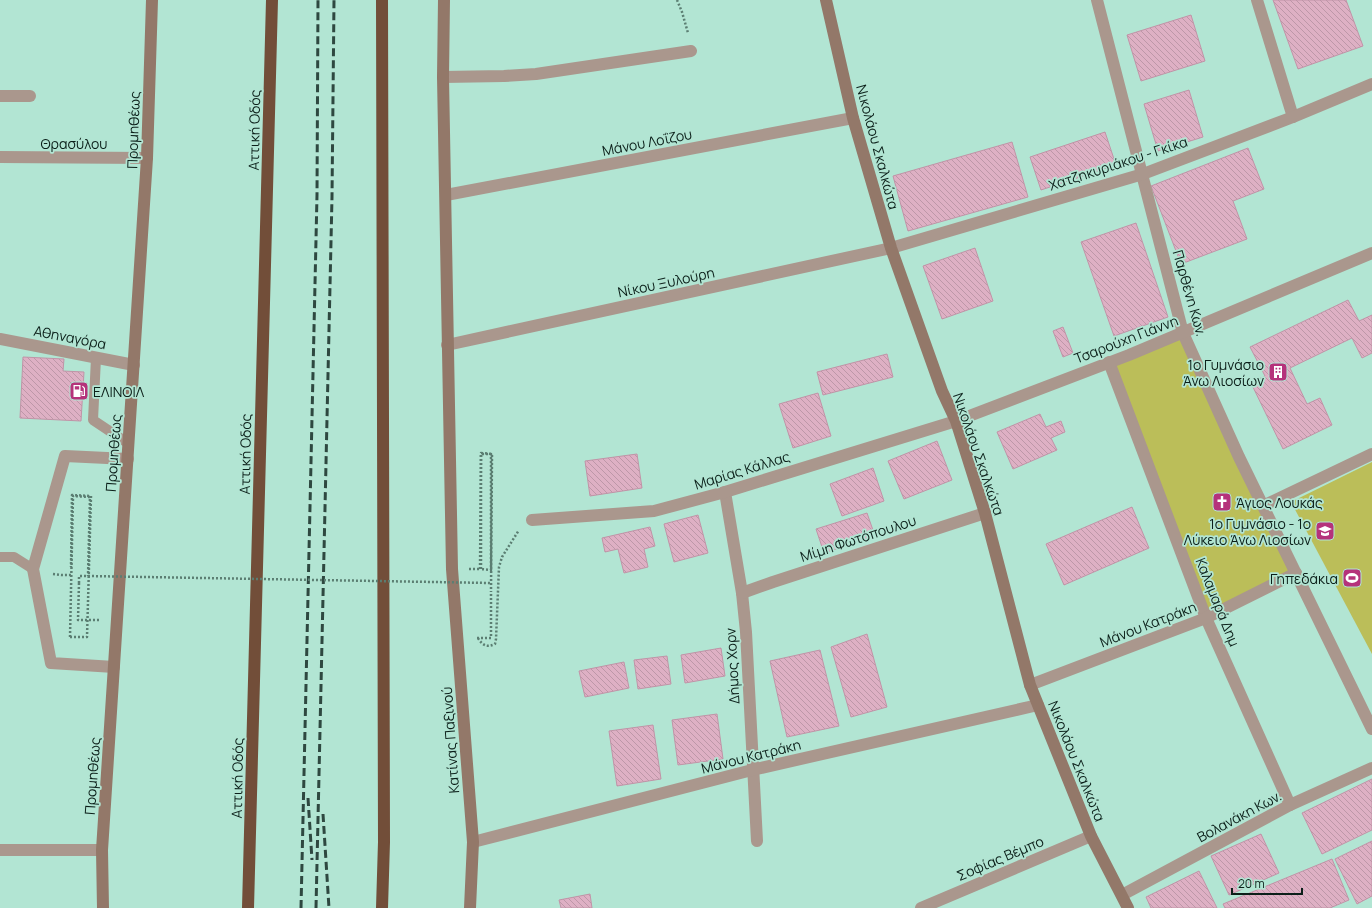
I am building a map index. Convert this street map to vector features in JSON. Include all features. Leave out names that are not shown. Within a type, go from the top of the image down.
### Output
[{"type":"highway","name":"Αττική Οδός","points":[[248,908],[272,0]]},
{"type":"highway","points":[[382,0],[384,842],[382,908]]},
{"type":"street","name":"Προμηθέως","points":[[103,908],[102,850],[147,158],[152,0]]},
{"type":"street","name":"Κατίνας Παξινού","points":[[444,0],[443,77],[452,569],[472,842],[470,908]]},
{"type":"street","name":"Νικολάου Σκαλκώτα","points":[[826,0],[853,118],[891,248],[942,391],[956,420],[985,513],[1030,685],[1091,836],[1128,908]]},
{"type":"street","name":"Παρθένη Κων.","points":[[1097,0],[1183,334],[1296,573],[1372,729]]},
{"type":"street","points":[[1257,0],[1293,117]]},
{"type":"street","points":[[443,77],[536,74],[691,51]]},
{"type":"street","name":"Χατζηκυριάκου - Γκίκα","points":[[891,248],[1143,174],[1293,117],[1372,84]]},
{"type":"street","points":[[0,96],[30,96]]},
{"type":"street","name":"Μάνου Λοΐζου","points":[[446,194],[853,118]]},
{"type":"street","name":"Θρασύλου","points":[[0,157],[147,158]]},
{"type":"street","name":"Νίκου Ξυλούρη","points":[[447,345],[891,248]]},
{"type":"street","name":"Τσαρούχη Γιάννη","points":[[956,420],[1183,334],[1372,253]]},
{"type":"street","name":"Αθηναγόρα","points":[[0,339],[134,365]]},
{"type":"street","name":"Καλαμαρά Δημ","points":[[1109,362],[1206,618],[1290,805]]},
{"type":"street","name":"Μαρίας Κάλλας","points":[[532,520],[654,511],[725,492],[956,420]]},
{"type":"street","points":[[1264,506],[1372,454]]},
{"type":"street","points":[[114,667],[51,663],[33,570],[65,456],[128,459]]},
{"type":"street","name":"Δήμος Χορν","points":[[725,492],[742,593],[746,632],[752,770],[757,841]]},
{"type":"street","name":"Μίμη Φωτόπουλου","points":[[742,593],[780,579],[985,513]]},
{"type":"street","name":"Μάνου Κατράκη","points":[[1030,685],[1206,618],[1296,573]]},
{"type":"street","name":"Μάνου Κατράκη","points":[[472,842],[752,770],[1038,705]]},
{"type":"street","name":"Βολανάκη Κων.","points":[[1122,895],[1290,805],[1372,768]]},
{"type":"street","name":"Σοφίας Βέμπο","points":[[922,908],[1091,836]]},
{"type":"street","points":[[0,850],[102,850]]},
{"type":"lane","points":[[96,358],[93,420],[129,444]]},
{"type":"lane","points":[[0,557],[14,557],[33,570]]},
{"type":"path","points":[[676,0],[682,12],[688,31],[691,51]]},
{"type":"path","points":[[481,564],[481,454],[491,454],[491,570],[480,569],[481,454],[492,454],[491,635]]},
{"type":"path","points":[[33,570],[62,576],[71,576],[72,495],[91,496],[87,637],[70,637],[73,496],[90,497],[88,576]]},
{"type":"path","points":[[478,638],[481,644],[486,646],[495,644],[499,567],[502,557],[520,527],[526,522],[532,520]]},
{"type":"path","points":[[117,621],[78,620],[79,576],[491,583]]},
{"type":"shaded area","points":[[1183,333],[1296,573],[1206,618],[1109,362]]},
{"type":"shaded area","name":"Γηπεδάκια","points":[[1372,462],[1372,654],[1291,502]]},
{"type":"building","points":[[1273,0],[1346,0],[1363,46],[1298,69]]},
{"type":"building","points":[[1191,15],[1205,61],[1141,81],[1127,35]]},
{"type":"building","points":[[1189,90],[1203,137],[1158,151],[1144,104]]},
{"type":"building","points":[[1105,132],[1116,165],[1041,190],[1030,157]]},
{"type":"building","points":[[1012,142],[1028,197],[908,231],[893,176]]},
{"type":"building","points":[[1248,148],[1264,189],[1233,201],[1247,239],[1181,264],[1151,186]]},
{"type":"building","points":[[1136,223],[1168,317],[1114,336],[1081,242]]},
{"type":"building","points":[[975,248],[993,301],[942,319],[923,266]]},
{"type":"building","name":"1ο Γυμνάσιο Άνω Λιοσίων","points":[[1348,300],[1359,321],[1372,315],[1372,353],[1362,358],[1352,338],[1290,368],[1307,404],[1320,398],[1332,425],[1283,449],[1251,383],[1265,376],[1250,347]]},
{"type":"building","points":[[1063,327],[1073,353],[1063,357],[1053,331]]},
{"type":"building","points":[[887,354],[893,377],[823,395],[817,372]]},
{"type":"building","points":[[23,357],[64,359],[63,371],[84,372],[81,421],[20,418]]},
{"type":"building","points":[[818,393],[831,436],[793,448],[779,404]]},
{"type":"building","points":[[1040,414],[1046,427],[1061,421],[1065,432],[1051,438],[1057,450],[1013,469],[997,432]]},
{"type":"building","points":[[937,441],[952,480],[904,499],[888,461]]},
{"type":"building","points":[[637,454],[642,488],[590,496],[585,461]]},
{"type":"building","points":[[873,468],[884,501],[842,516],[830,484]]},
{"type":"building","points":[[1132,507],[1149,548],[1064,585],[1046,544]]},
{"type":"building","points":[[867,513],[875,536],[824,553],[816,529]]},
{"type":"building","points":[[698,515],[708,553],[674,562],[664,524]]},
{"type":"building","points":[[650,527],[655,546],[644,549],[648,567],[624,573],[618,549],[605,552],[602,538]]},
{"type":"building","points":[[867,634],[887,707],[851,717],[831,647]]},
{"type":"building","points":[[721,648],[725,676],[685,683],[681,655]]},
{"type":"building","points":[[820,650],[839,726],[787,737],[770,661]]},
{"type":"building","points":[[667,656],[671,684],[638,689],[634,660]]},
{"type":"building","points":[[624,662],[629,688],[585,697],[579,671]]},
{"type":"building","points":[[717,714],[723,759],[678,765],[672,720]]},
{"type":"building","points":[[653,725],[661,779],[617,786],[609,731]]},
{"type":"building","points":[[1372,779],[1372,830],[1322,854],[1302,813]]},
{"type":"building","points":[[1261,834],[1279,873],[1229,895],[1211,856]]},
{"type":"building","points":[[1372,841],[1372,896],[1357,904],[1335,859]]},
{"type":"building","points":[[1332,859],[1349,900],[1330,908],[1225,908],[1223,904]]},
{"type":"building","points":[[1199,871],[1217,908],[1151,908],[1146,897]]},
{"type":"building","points":[[590,894],[592,908],[561,908],[559,900]]},
{"type":"railway","points":[[301,908],[317,195],[318,0]]},
{"type":"railway","points":[[316,908],[332,197],[334,0]]},
{"type":"railway","points":[[308,798],[312,860]]},
{"type":"railway","points":[[323,814],[329,908]]},
{"type":"place","name":"1ο Γυμνάσιο Άνω Λιοσίων","points":[[1278,372]]},
{"type":"place","name":"ΕΛΙΝΟΙΛ","points":[[79,391]]},
{"type":"place","name":"Άγιος Λουκάς","points":[[1222,502]]},
{"type":"place","name":"1ο Γυμνάσιο - 1ο Λύκειο Άνω Λιοσίων","points":[[1325,531]]},
{"type":"place","name":"Γηπεδάκια","points":[[1352,578]]}]
